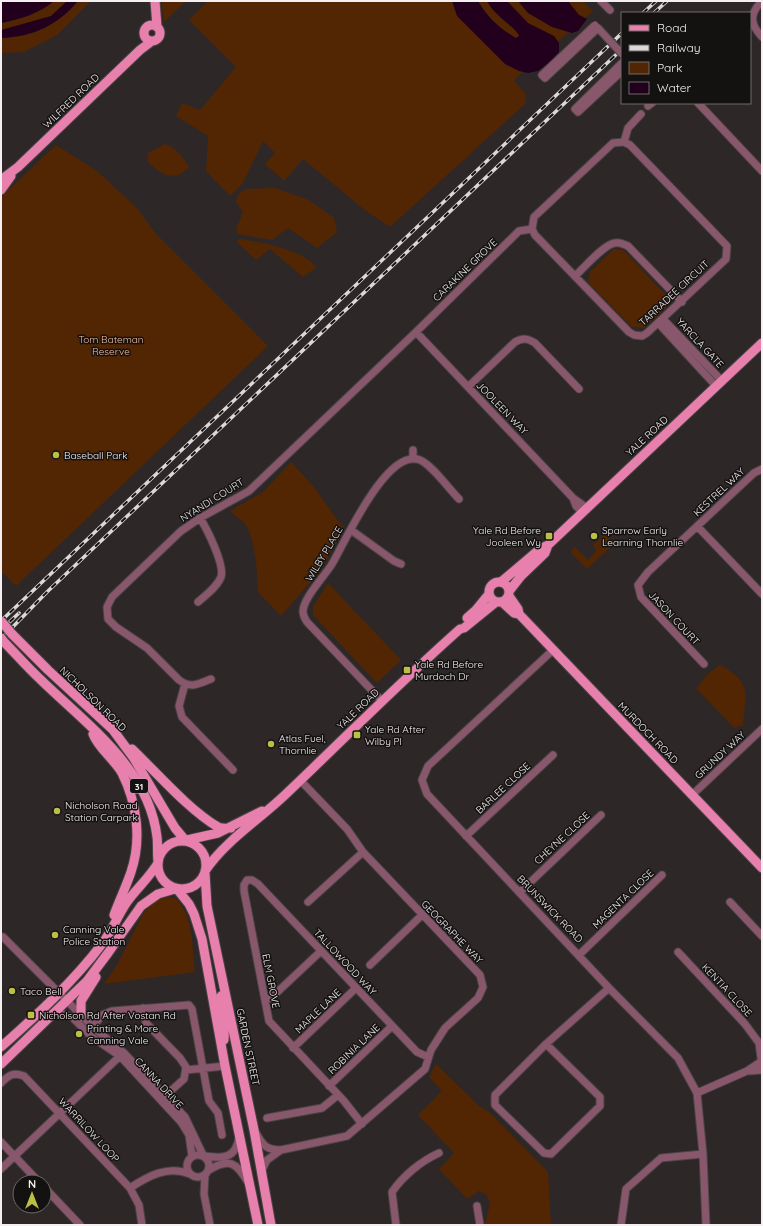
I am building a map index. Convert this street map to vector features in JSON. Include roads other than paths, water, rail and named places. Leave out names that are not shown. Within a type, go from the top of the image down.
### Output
[{"type":"main road","points":[[154,26],[145,30],[149,39],[157,39],[160,35],[154,26],[156,12],[155,1]]},
{"type":"main road","name":"WILFRED ROAD","points":[[1,180],[18,167],[140,50],[149,39]]},
{"type":"main road","name":"WILFRED ROAD","points":[[1,190],[18,167]]},
{"type":"main road","name":"YALE ROAD","points":[[501,582],[540,549],[548,545],[762,343]]},
{"type":"main road","name":"YALE ROAD","points":[[205,872],[218,853],[272,806],[460,629],[464,628],[504,598],[521,576],[545,553],[548,545]]},
{"type":"main road","points":[[501,582],[507,585],[504,598],[492,599],[489,594],[492,585],[501,582]]},
{"type":"main road","name":"YALE ROAD","points":[[460,629],[461,624],[475,611],[489,594]]},
{"type":"main road","name":"MURDOCH ROAD","points":[[504,598],[514,613],[519,614],[762,868]]},
{"type":"main road","name":"NICHOLSON ROAD","points":[[1,621],[48,670],[113,730],[133,757],[168,816],[186,840]]},
{"type":"main road","name":"31","points":[[2,640],[39,678],[114,749],[140,788],[156,830],[158,862],[162,879],[176,889]]},
{"type":"main road","name":"31","points":[[89,725],[94,738],[111,757],[121,772],[133,802],[136,821],[135,856],[131,872],[106,938]]},
{"type":"main road","points":[[113,730],[187,802],[219,827],[231,828]]},
{"type":"main road","name":"YALE ROAD","points":[[186,840],[209,836],[231,828],[272,806]]},
{"type":"main road","name":"31","points":[[1,1047],[59,992],[87,962],[106,938],[129,900],[152,872],[163,850],[167,846],[186,840],[195,845],[204,855],[205,872]]},
{"type":"main road","points":[[1,1064],[87,981],[141,906],[158,894],[176,889],[185,889],[193,885],[205,872]]},
{"type":"main road","name":"GARDEN STREET","points":[[205,872],[205,898],[254,1130],[271,1225]]},
{"type":"main road","points":[[176,889],[189,904],[198,925],[258,1225]]},
{"type":"main road","points":[[81,1016],[80,1005],[83,997],[113,954],[116,942]]},
{"type":"main road","points":[[223,1052],[225,1032],[220,1001],[221,996],[225,993]]},
{"type":"street","points":[[601,1],[610,10]]},
{"type":"street","points":[[762,1],[754,12],[751,20],[753,26],[762,37]]},
{"type":"street","points":[[594,25],[542,75],[545,78],[598,28],[621,53]]},
{"type":"street","points":[[621,64],[575,109],[578,112],[621,72]]},
{"type":"street","points":[[699,104],[762,171]]},
{"type":"street","points":[[532,229],[534,217],[613,143],[624,142],[628,128],[641,114]]},
{"type":"street","name":"TARRADEE CIRCUIT","points":[[532,229],[535,235],[629,332],[634,335],[642,336],[647,333],[682,302],[726,259],[727,246],[630,145],[624,142]]},
{"type":"street","name":"CARAKINE GROVE","points":[[416,332],[519,231],[532,229]]},
{"type":"street","points":[[575,276],[607,246],[614,243],[621,243],[628,246],[682,302]]},
{"type":"street","name":"YARCLA GATE","points":[[661,321],[719,384]]},
{"type":"street","name":"JOOLEEN WAY","points":[[416,332],[573,498],[576,506],[585,510]]},
{"type":"street","name":"NYANDI COURT","points":[[184,684],[147,648],[116,627],[108,619],[107,607],[112,597],[181,531],[200,518],[248,491],[416,332]]},
{"type":"street","points":[[468,387],[522,335],[535,343],[579,389]]},
{"type":"street","points":[[413,450],[413,459],[418,459],[426,464],[459,499]]},
{"type":"street","name":"WILBY PLACE","points":[[382,701],[307,622],[303,612],[305,602],[331,565],[368,498],[377,485],[403,461],[413,459]]},
{"type":"street","name":"KESTREL WAY","points":[[640,581],[754,473],[762,469]]},
{"type":"street","points":[[198,602],[217,585],[222,576],[221,565],[207,529],[200,518]]},
{"type":"street","points":[[697,526],[762,594]]},
{"type":"street","points":[[351,530],[394,561],[401,564]]},
{"type":"street","name":"JASON COURT","points":[[640,581],[637,589],[641,597],[704,664]]},
{"type":"street","name":"BRUNSWICK ROAD","points":[[553,650],[428,766],[422,780],[427,794],[580,954],[609,988],[678,1058],[697,1093],[703,1154],[706,1225]]},
{"type":"street","points":[[211,679],[193,686],[184,684],[179,706],[182,717],[233,770]]},
{"type":"street","name":"GRUNDY WAY","points":[[692,795],[762,729]]},
{"type":"street","name":"BARLEE CLOSE","points":[[466,836],[552,755]]},
{"type":"street","name":"GEOGRAPHE WAY","points":[[254,1130],[264,1146],[273,1150],[281,1150],[347,1136],[425,1068],[431,1050],[444,1028],[478,998],[483,987],[480,975],[363,852],[347,830],[300,780]]},
{"type":"street","name":"CHEYNE CLOSE","points":[[520,892],[601,815]]},
{"type":"street","points":[[308,902],[363,852]]},
{"type":"street","name":"MAGENTA CLOSE","points":[[580,954],[662,874]]},
{"type":"street","name":"TALLOWOOD WAY","points":[[247,880],[252,880],[258,884],[417,1052],[428,1057]]},
{"type":"street","name":"ELM GROVE","points":[[247,880],[244,885],[244,892],[269,1021],[338,1095],[362,1124]]},
{"type":"street","points":[[730,902],[762,936]]},
{"type":"street","points":[[370,965],[422,915]]},
{"type":"street","name":"CANNA DRIVE","points":[[2,937],[52,988],[59,992],[81,1016],[124,1053],[165,1096],[189,1123],[197,1145],[204,1156]]},
{"type":"street","points":[[265,1000],[271,998],[321,951]]},
{"type":"street","name":"KENTIA CLOSE","points":[[678,952],[745,1024],[760,1045],[761,1064]]},
{"type":"street","name":"MAPLE LANE","points":[[293,1048],[356,988]]},
{"type":"street","points":[[546,1044],[600,1097],[600,1106],[551,1154],[544,1153],[495,1105],[495,1095],[546,1044],[609,988]]},
{"type":"street","points":[[93,1027],[102,1015],[112,1011],[189,1005],[192,1009],[209,1101],[218,1113],[222,1135]]},
{"type":"street","points":[[143,1008],[145,1020],[180,1058],[186,1070],[184,1079],[165,1096]]},
{"type":"street","name":"CANNA DRIVE","points":[[52,1016],[62,1014],[72,1017],[92,1037],[120,1056],[185,1126],[191,1143],[190,1158]]},
{"type":"street","name":"ROBINIA LANE","points":[[329,1086],[392,1026]]},
{"type":"street","points":[[1,1169],[120,1056]]},
{"type":"street","points":[[697,1093],[761,1064]]},
{"type":"street","points":[[186,1070],[225,1066]]},
{"type":"street","name":"WARRILOW LOOP","points":[[1,1083],[10,1074],[24,1076],[130,1188],[139,1205],[142,1225]]},
{"type":"street","points":[[268,1118],[322,1108],[338,1095]]},
{"type":"street","points":[[130,1188],[145,1177],[170,1171],[190,1158],[204,1156],[223,1157],[231,1154],[236,1147],[240,1133]]},
{"type":"street","points":[[1,1142],[31,1174]]},
{"type":"street","name":"GEOGRAPHE WAY","points":[[262,1170],[267,1160],[281,1150]]},
{"type":"street","points":[[396,1225],[392,1192],[397,1185],[427,1158],[438,1153]]},
{"type":"street","points":[[621,1225],[626,1189],[661,1158],[703,1154]]},
{"type":"street","points":[[204,1156],[210,1163],[204,1194],[210,1225]]},
{"type":"street","points":[[190,1158],[187,1168],[204,1194]]},
{"type":"street","points":[[170,1171],[192,1175],[207,1173],[225,1163],[233,1164],[240,1169],[250,1184]]},
{"type":"street","points":[[52,1195],[80,1225]]},
{"type":"street","points":[[477,1206],[480,1225]]},
{"type":"water","points":[[1,1],[54,1],[36,13],[1,23]]},
{"type":"water","points":[[67,1],[78,1],[62,17],[53,23],[24,35],[1,38],[1,30],[51,16]]},
{"type":"water","points":[[452,1],[478,1],[494,22],[516,38],[519,36],[514,29],[495,12],[487,1],[507,1],[528,23],[554,36],[559,43],[559,52],[550,62],[538,71],[528,73],[519,71],[505,64],[457,16]]},
{"type":"water","points":[[518,1],[568,1],[579,15],[587,19],[578,31],[572,33],[552,27],[528,13]]},
{"type":"railway","points":[[644,12],[656,1]]},
{"type":"railway","points":[[655,12],[667,1]]},
{"type":"railway","points":[[1,621],[621,34]]},
{"type":"railway","points":[[1,639],[48,591],[621,50]]},
{"type":"railway","points":[[1,630],[19,613]]},
{"type":"place","name":"Baseball Park","points":[[56,455]]},
{"type":"place","name":"Yale Rd Before Jooleen Wy","points":[[549,536]]},
{"type":"place","name":"Sparrow Early Learning Thornlie","points":[[594,536]]},
{"type":"place","name":"Yale Rd Before Murdoch Dr","points":[[407,670]]},
{"type":"place","name":"Yale Rd After Wilby Pl","points":[[357,735]]},
{"type":"place","name":"Atlas Fuel, Thornlie","points":[[271,744]]},
{"type":"place","name":"Nicholson Road Station Carpark","points":[[57,811]]},
{"type":"place","name":"Canning Vale Police Station","points":[[55,935]]},
{"type":"place","name":"Taco Bell","points":[[12,991]]},
{"type":"place","name":"Nicholson Rd After Vostan Rd","points":[[31,1015]]},
{"type":"place","name":"Printing & More Canning Vale","points":[[79,1034]]},
{"type":"park label","name":"Tom Bateman Reserve","points":[[111,344]]}]
